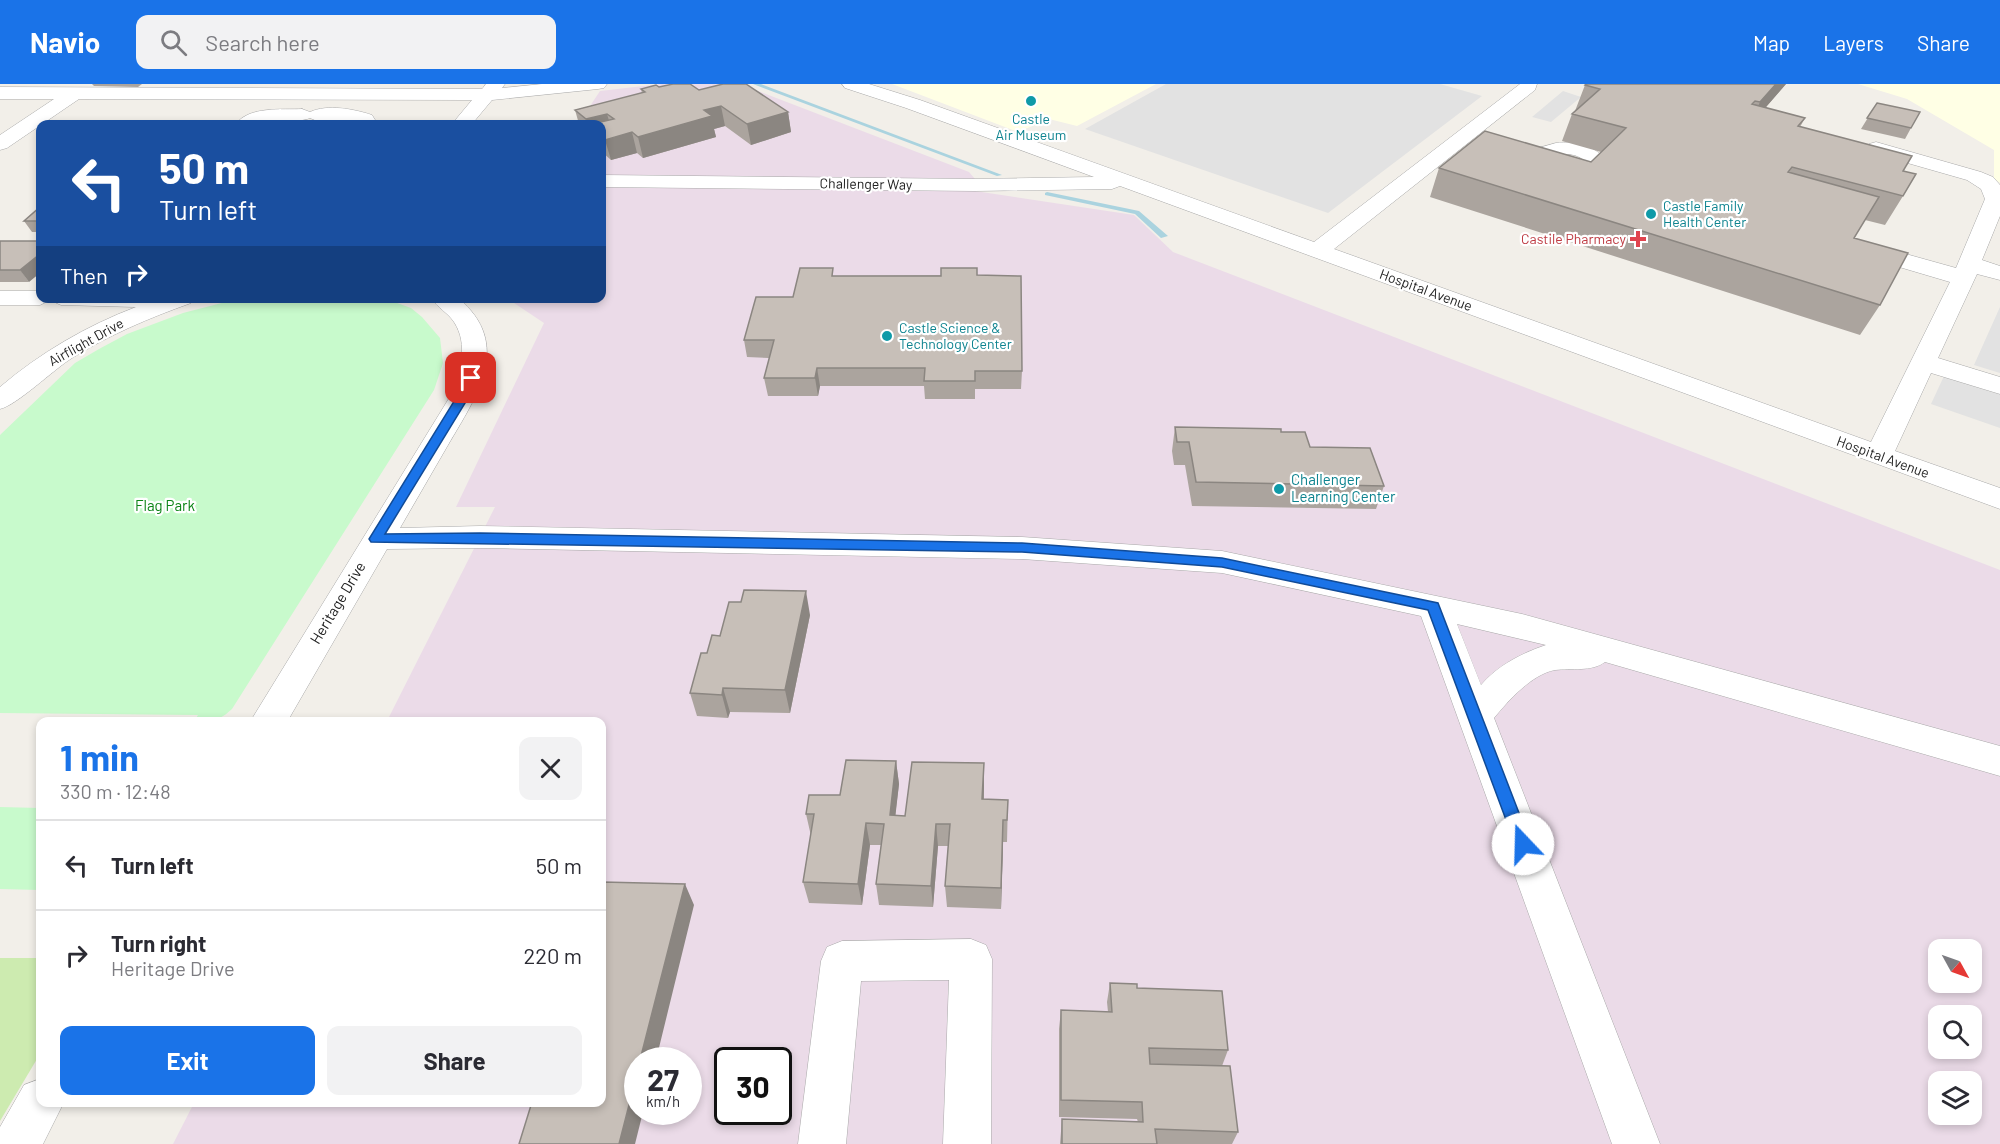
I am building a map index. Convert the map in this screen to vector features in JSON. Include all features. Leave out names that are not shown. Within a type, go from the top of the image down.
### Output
[{"type":"street","points":[[0,93],[334,95],[598,84]]},
{"type":"street","name":"Hospital Avenue","points":[[851,84],[914,104],[2000,499]]},
{"type":"street","points":[[1317,250],[1529,86]]},
{"type":"street","points":[[465,120],[491,90]]},
{"type":"street","points":[[0,144],[75,93]]},
{"type":"street","points":[[307,120],[334,95]]},
{"type":"street","points":[[253,120],[259,117],[307,120],[353,115],[366,120]]},
{"type":"street","points":[[1470,132],[1491,138]]},
{"type":"street","points":[[1521,147],[1542,153]]},
{"type":"street","points":[[1876,148],[1974,176],[1987,182],[1994,190],[1996,198],[1966,271],[1879,455]]},
{"type":"street","name":"Challenger Way","points":[[606,182],[975,185],[1131,183]]},
{"type":"street","points":[[1870,251],[1966,271],[2000,273]]},
{"type":"street","points":[[0,298],[36,298]]},
{"type":"street","name":"Airflight Drive","points":[[0,402],[21,382],[78,343],[170,303]]},
{"type":"street","name":"Heritage Drive","points":[[271,717],[464,395],[471,378],[476,347],[474,336],[462,316],[449,303]]},
{"type":"street","points":[[1923,362],[2000,386]]},
{"type":"street","points":[[1947,393],[2000,410]]},
{"type":"street","points":[[376,539],[492,538],[1022,548],[1222,562],[1522,626],[2000,761]]},
{"type":"street","points":[[1434,607],[1636,1144]]},
{"type":"street","points":[[1475,715],[1505,681],[1546,658],[1617,653]]},
{"type":"street","points":[[822,1144],[842,961],[971,959],[967,1144]]},
{"type":"street","points":[[17,1144],[38,1107]]},
{"type":"shaded area","points":[[661,84],[740,84],[969,172],[975,179],[975,191],[1134,215],[1173,252],[2000,570],[2000,1144],[173,1144],[192,1107],[606,1107],[606,717],[389,717],[495,507],[456,507],[544,323],[514,303],[606,303],[606,120],[581,120],[600,91]]},
{"type":"shaded area","name":"Castle Air Museum","points":[[892,84],[1156,84],[1077,126],[1049,119],[1018,132]]},
{"type":"shaded area","points":[[1166,84],[1440,84],[1482,96],[1328,213],[1085,129]]},
{"type":"shaded area","points":[[1858,84],[2000,84],[2000,183],[1994,179],[1994,150],[1907,99]]},
{"type":"shaded area","points":[[1563,91],[1581,97],[1551,122],[1532,117]]},
{"type":"shaded area","points":[[2000,307],[2000,373],[1974,365]]},
{"type":"shaded area","points":[[1944,376],[1995,393],[2000,383],[2000,428],[1931,404]]},
{"type":"green space","name":"Flag Park","points":[[222,303],[397,303],[411,308],[440,338],[443,363],[434,390],[232,709],[227,713],[221,717],[197,717],[198,715],[0,713],[0,435],[75,363],[127,334],[183,313]]},
{"type":"green space","points":[[0,807],[36,808],[36,890],[0,889]]},
{"type":"green space","points":[[0,958],[36,958],[36,1061],[0,1121]]},
{"type":"building","points":[[690,84],[699,90],[723,84],[746,84],[788,112],[747,124],[721,106],[704,110],[712,116],[638,137],[632,132],[606,140],[606,121],[614,119],[607,114],[586,119],[575,110],[645,92],[641,89],[656,85],[659,87]]},
{"type":"building","name":"Castle Family Health Center","points":[[1586,84],[1776,84],[1760,102],[1755,101],[1752,104],[1805,118],[1798,126],[1912,156],[1903,171],[1916,174],[1903,196],[1792,167],[1788,172],[1879,197],[1854,238],[1908,253],[1880,305],[1439,168],[1485,131],[1591,162],[1626,128],[1572,114],[1600,89]]},
{"type":"building","points":[[1877,103],[1920,112],[1911,128],[1867,118]]},
{"type":"building","points":[[36,210],[36,221],[24,221]]},
{"type":"building","points":[[0,241],[36,241],[36,257],[20,270],[0,270]]},
{"type":"building","name":"Castle Science & Technology Center","points":[[800,268],[833,268],[832,276],[941,276],[941,268],[977,268],[977,275],[1021,276],[1022,371],[975,371],[975,381],[924,381],[925,368],[817,368],[815,378],[764,378],[774,340],[744,340],[756,297],[793,297]]},
{"type":"building","points":[[1175,427],[1281,429],[1281,432],[1305,432],[1310,447],[1370,448],[1384,486],[1196,482],[1189,442],[1177,442]]},
{"type":"building","points":[[744,590],[806,591],[785,690],[723,688],[722,695],[690,693],[701,653],[707,653],[712,635],[720,636],[729,602],[741,602]]},
{"type":"building","points":[[846,760],[896,761],[890,815],[905,816],[912,762],[984,763],[982,799],[1008,800],[1007,820],[1003,820],[1001,888],[945,886],[950,824],[936,824],[931,886],[876,884],[884,824],[866,823],[858,884],[803,882],[814,814],[806,814],[809,795],[840,795]]},
{"type":"building","points":[[606,882],[685,884],[643,1047],[624,1047],[624,1125],[619,1144],[519,1144],[530,1107],[606,1107]]},
{"type":"building","points":[[1110,983],[1137,984],[1137,988],[1222,991],[1228,1050],[1149,1048],[1150,1064],[1230,1066],[1238,1132],[1155,1129],[1157,1144],[1062,1144],[1062,1119],[1143,1122],[1142,1102],[1061,1100],[1061,1010],[1112,1012]]},
{"type":"waterway","points":[[756,84],[999,175]]},
{"type":"waterway","points":[[1047,194],[1137,212],[1164,236]]},
{"type":"place","name":"Castle Air Museum","points":[[1031,101]]},
{"type":"place","name":"Castle Family Health Center","points":[[1651,214]]},
{"type":"place","name":"Castile Pharmacy","points":[[1638,239]]},
{"type":"place","name":"Castle Science & Technology Center","points":[[887,336]]},
{"type":"place","name":"Challenger Learning Center","points":[[1279,489]]},
{"type":"route","points":[[471,378],[464,395],[376,539],[480,537],[1022,548],[1222,562],[1434,607],[1523,844]]}]
